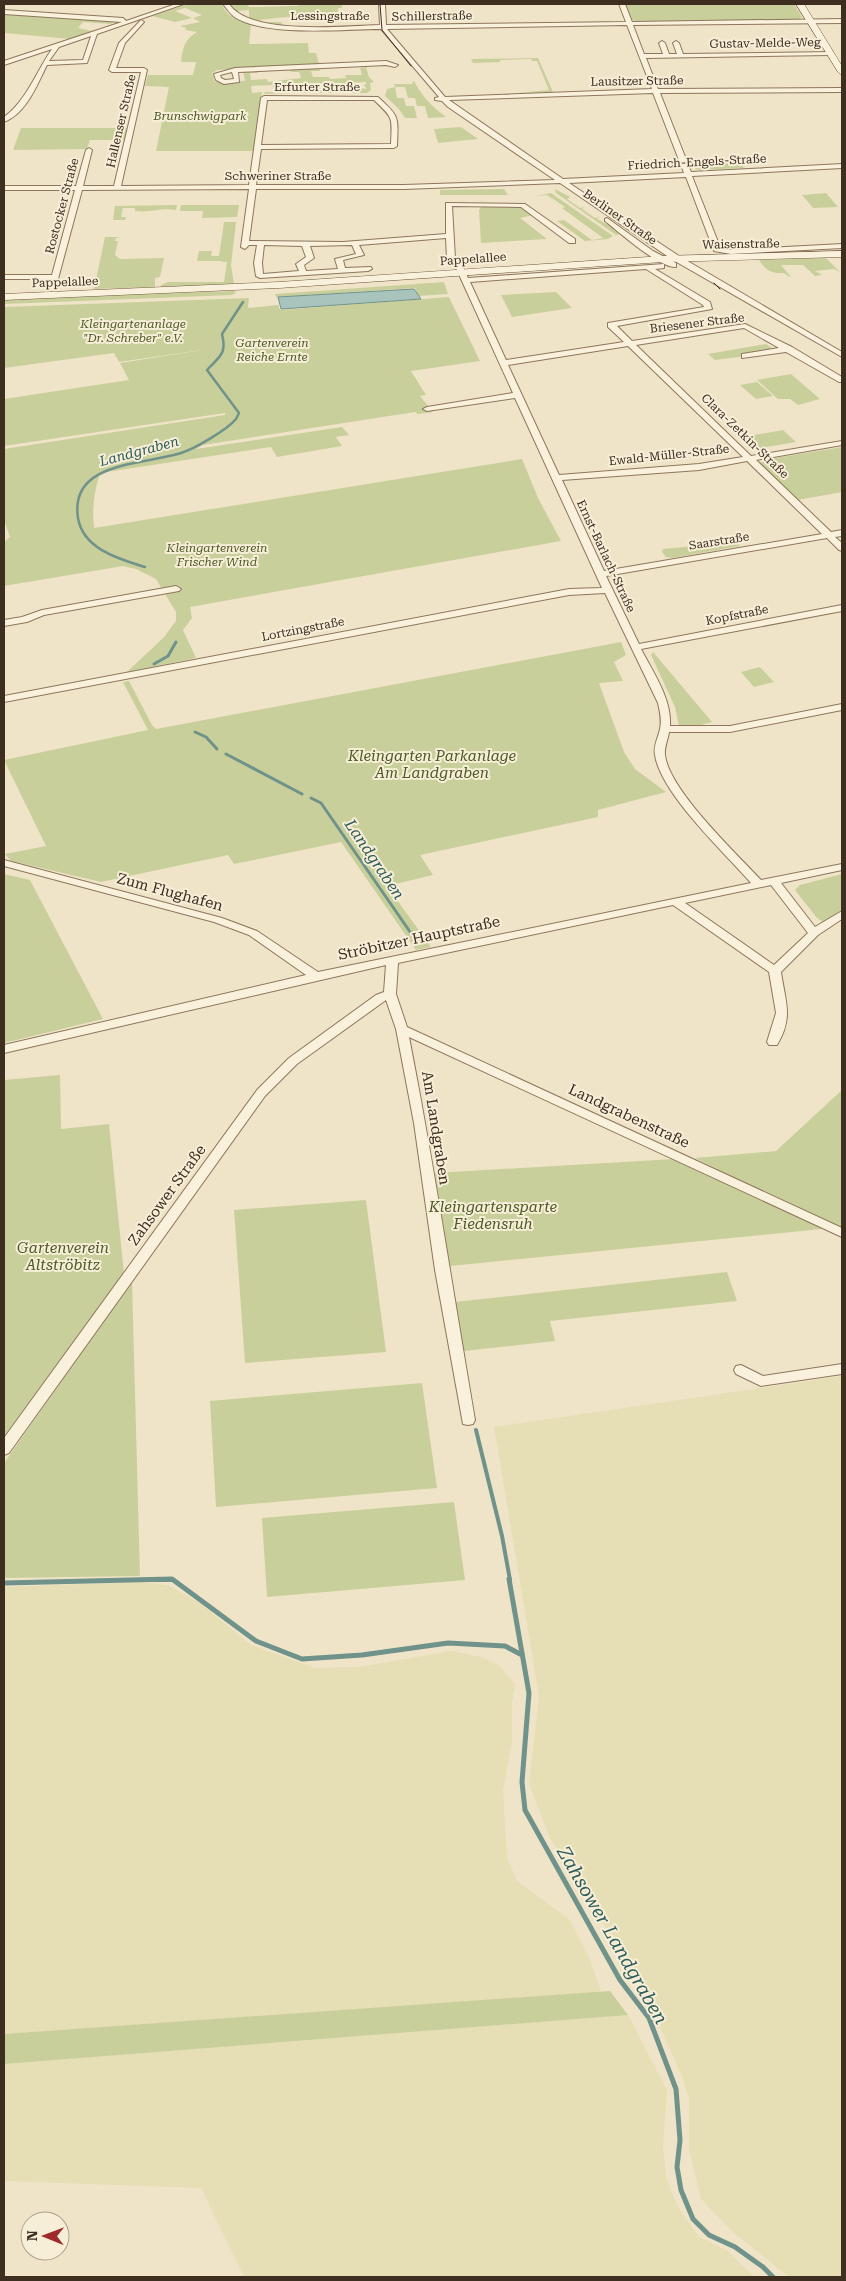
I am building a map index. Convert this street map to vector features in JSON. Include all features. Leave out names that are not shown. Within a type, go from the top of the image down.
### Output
[{"type":"main road","points":[[800,4],[842,72]]},
{"type":"main road","name":"Waisenstraße","points":[[667,260],[813,251],[842,254]]},
{"type":"main road","name":"Pappelallee","points":[[4,297],[237,290],[279,285],[464,276],[667,260]]},
{"type":"street","points":[[27,13],[38,4]]},
{"type":"street","points":[[4,63],[128,20],[181,4]]},
{"type":"street","name":"Lessingstraße","points":[[226,4],[230,11],[238,16],[269,26],[306,29],[383,28]]},
{"type":"street","points":[[382,4],[383,28]]},
{"type":"street","points":[[622,4],[687,174]]},
{"type":"street","points":[[4,12],[128,20]]},
{"type":"street","name":"Hallenser Straße","points":[[117,188],[144,70],[112,70],[122,43],[141,22],[128,20]]},
{"type":"street","name":"Schillerstraße","points":[[383,28],[842,21]]},
{"type":"street","name":"Berliner Straße","points":[[383,28],[442,99],[667,260],[842,362]]},
{"type":"street","points":[[45,62],[85,62],[95,32]]},
{"type":"street","points":[[662,43],[666,56]]},
{"type":"street","points":[[676,43],[681,56]]},
{"type":"street","name":"Gustav-Melde-Weg","points":[[696,45],[700,55]]},
{"type":"street","points":[[4,120],[11,115],[33,89],[45,62],[56,46]]},
{"type":"street","name":"Gustav-Melde-Weg","points":[[641,56],[830,53]]},
{"type":"street","name":"Berliner Straße","points":[[410,62],[414,75],[427,92]]},
{"type":"street","points":[[236,70],[386,63],[395,65]]},
{"type":"street","name":"Lausitzer Straße","points":[[432,99],[654,91],[842,90]]},
{"type":"street","name":"Erfurter Straße","points":[[259,146],[394,146],[395,118],[391,111],[376,98],[264,98],[245,245],[261,243]]},
{"type":"street","name":"Berliner Straße","points":[[432,99],[440,108],[557,181],[648,251],[842,354]]},
{"type":"street","name":"Rostocker Straße","points":[[4,277],[55,276],[89,150]]},
{"type":"street","name":"Friedrich-Engels-Straße","points":[[557,181],[842,166]]},
{"type":"street","name":"Waisenstraße","points":[[687,174],[717,249],[720,251],[813,251],[842,246]]},
{"type":"street","name":"Schweriner Straße","points":[[4,188],[404,187],[557,181]]},
{"type":"street","name":"Ernst-Barlach-Straße","points":[[572,241],[528,208],[512,204],[448,204],[451,259],[464,276],[600,574],[663,703],[666,716],[665,729],[659,753],[663,768],[683,800],[759,885]]},
{"type":"street","points":[[368,269],[260,276],[258,262],[261,243],[355,243],[450,236]]},
{"type":"street","points":[[303,273],[300,264],[310,258],[305,243]]},
{"type":"street","points":[[342,270],[339,259],[360,255],[355,243]]},
{"type":"street","name":"Pappelallee","points":[[464,276],[647,267],[667,260]]},
{"type":"street","name":"Briesener Straße","points":[[630,343],[611,324],[704,311],[708,307],[707,304],[647,267]]},
{"type":"street","name":"Briesener Straße","points":[[503,362],[746,326],[842,380]]},
{"type":"street","name":"Clara-Zetkin-Straße","points":[[630,343],[842,548]]},
{"type":"street","points":[[744,356],[789,349]]},
{"type":"street","points":[[427,409],[518,394]]},
{"type":"street","name":"Ewald-Müller-Straße","points":[[556,478],[699,467],[842,443]]},
{"type":"street","name":"Saarstraße","points":[[600,574],[842,533]]},
{"type":"street","points":[[4,623],[24,620],[42,613],[173,590]]},
{"type":"street","name":"Lortzingstraße","points":[[4,699],[569,592],[608,590]]},
{"type":"street","name":"Kopfstraße","points":[[636,648],[842,608]]},
{"type":"street","points":[[665,729],[730,729],[842,707]]},
{"type":"street","name":"Zum Flughafen","points":[[4,863],[218,920],[253,933],[316,976]]},
{"type":"street","name":"Ströbitzer Hauptstraße","points":[[4,1049],[316,976],[842,867]]},
{"type":"street","points":[[774,882],[814,933]]},
{"type":"street","points":[[676,902],[775,971]]},
{"type":"street","points":[[775,971],[814,933],[842,914]]},
{"type":"street","name":"Am Landgraben","points":[[392,960],[390,994],[402,1029],[420,1124],[445,1289],[468,1420]]},
{"type":"street","points":[[774,1042],[781,1024],[782,1002],[776,983],[775,971]]},
{"type":"street","name":"Zahsower Straße","points":[[4,1449],[261,1093],[293,1061],[380,998],[390,994]]},
{"type":"street","name":"Landgrabenstraße","points":[[402,1029],[842,1233]]},
{"type":"street","points":[[741,1370],[761,1381],[842,1368]]},
{"type":"shaded area","points":[[842,1376],[842,2277],[789,2277],[733,2232],[701,2199],[689,2149],[689,2099],[683,2079],[642,1987],[549,1836],[529,1784],[539,1696],[494,1427]]},
{"type":"shaded area","points":[[140,1582],[168,1585],[201,1604],[251,1645],[315,1668],[359,1667],[451,1651],[481,1657],[500,1666],[515,1684],[512,1703],[512,1741],[503,1791],[507,1858],[518,1882],[569,1919],[590,1959],[601,1992],[4,2034],[4,1587]]},
{"type":"shaded area","points":[[628,2015],[667,2090],[663,2146],[666,2177],[678,2207],[699,2237],[729,2252],[754,2277],[244,2277],[201,2188],[4,2181],[4,2064]]},
{"type":"green space","name":"Brunschwigpark","points":[[189,4],[222,4],[230,15],[251,24],[249,44],[308,43],[309,53],[316,53],[319,64],[217,70],[212,73],[215,82],[245,81],[243,70],[257,69],[258,73],[250,73],[251,80],[267,79],[268,82],[301,78],[299,72],[291,72],[290,68],[298,68],[299,70],[319,67],[320,71],[311,71],[313,77],[329,77],[330,79],[346,78],[345,75],[362,75],[360,68],[366,67],[369,77],[374,82],[370,83],[371,90],[367,93],[359,93],[358,88],[367,89],[364,85],[366,82],[345,83],[348,87],[346,87],[346,90],[355,88],[357,93],[328,93],[327,90],[336,90],[333,88],[335,83],[313,84],[317,86],[315,91],[324,90],[325,93],[297,93],[296,91],[305,91],[304,84],[282,85],[283,92],[293,91],[294,93],[264,94],[265,92],[274,92],[273,85],[251,86],[252,93],[262,92],[253,151],[156,151],[169,87],[145,86],[148,75],[193,75],[196,62],[181,62],[185,45],[189,38],[197,32],[185,30],[186,28],[180,26],[200,22],[193,18],[202,15],[185,8],[175,11],[192,18],[175,22],[152,16]]},
{"type":"green space","points":[[231,4],[248,4],[249,7],[342,4],[342,8],[338,8],[338,12],[324,13],[324,16],[334,16],[333,18],[287,17],[259,20],[263,22],[281,22],[283,26],[257,21],[249,18],[249,10],[236,11]]},
{"type":"green space","points":[[625,4],[794,4],[802,17],[798,20],[639,22],[632,20]]},
{"type":"green space","points":[[6,13],[115,22],[110,24],[83,22],[78,28],[92,31],[70,39],[4,33],[4,15]]},
{"type":"green space","points":[[538,58],[553,92],[518,93],[549,90],[537,61],[532,61],[531,59],[473,63],[471,59]]},
{"type":"green space","points":[[414,81],[427,100],[446,117],[428,118],[425,106],[417,106],[415,98],[408,98],[405,87],[395,87],[394,84],[413,84],[412,82]]},
{"type":"green space","points":[[395,87],[397,98],[404,98],[406,106],[414,106],[417,118],[405,118],[399,109],[385,96],[387,89]]},
{"type":"green space","points":[[461,127],[478,139],[438,143],[434,129]]},
{"type":"green space","points":[[21,128],[127,128],[125,140],[90,140],[87,149],[13,150]]},
{"type":"green space","points":[[737,159],[744,168],[700,170],[695,169],[692,160]]},
{"type":"green space","points":[[504,189],[508,195],[440,195],[440,190]]},
{"type":"green space","points":[[555,189],[570,197],[567,199],[580,208],[585,207],[582,209],[595,218],[600,217],[597,219],[611,226],[620,234],[616,235],[556,193]]},
{"type":"green space","points":[[551,193],[613,236],[608,239],[585,241],[557,221],[564,220],[592,240],[603,238],[547,195],[536,196]]},
{"type":"green space","points":[[826,193],[838,207],[813,208],[802,195]]},
{"type":"green space","points":[[177,205],[176,210],[135,211],[135,208],[123,208],[121,217],[126,217],[125,220],[113,220],[115,206]]},
{"type":"green space","points":[[181,205],[239,205],[237,217],[202,218],[203,211],[180,211]]},
{"type":"green space","points":[[482,206],[519,206],[534,215],[520,218],[547,239],[481,243],[479,210]]},
{"type":"green space","points":[[224,222],[236,222],[231,265],[234,284],[161,287],[161,285],[168,282],[224,282],[227,262],[197,261],[199,251],[212,251],[211,256],[219,256]]},
{"type":"green space","points":[[105,237],[122,237],[116,238],[115,241],[118,241],[115,255],[120,259],[164,258],[160,277],[155,278],[155,287],[94,289]]},
{"type":"green space","points":[[826,258],[840,272],[834,269],[815,271],[822,275],[815,276],[803,265],[781,265],[791,277],[784,273],[770,271],[759,260]]},
{"type":"green space","points":[[444,282],[448,294],[418,296],[415,288],[276,297],[275,294]]},
{"type":"green space","points":[[234,291],[236,293],[232,295],[4,304],[4,298]]},
{"type":"green space","points":[[556,292],[572,308],[512,317],[501,295]]},
{"type":"green space","points":[[449,297],[480,361],[411,371],[426,395],[420,396],[433,412],[418,414],[415,412],[203,445],[196,449],[342,427],[349,435],[336,437],[342,446],[277,457],[271,447],[100,473],[94,500],[94,528],[522,459],[538,498],[561,541],[190,607],[192,618],[183,630],[196,658],[127,672],[164,637],[176,621],[176,612],[156,579],[136,569],[123,566],[4,586],[4,542],[10,537],[4,520],[4,449],[225,415],[225,413],[4,446],[4,399],[129,380],[120,363],[209,349],[119,362],[114,353],[4,368],[4,307],[249,298],[248,308],[278,305],[280,310]]},
{"type":"green space","points":[[766,344],[778,352],[715,360],[708,354]]},
{"type":"green space","points":[[791,374],[820,399],[798,405],[790,399],[778,399],[757,380]]},
{"type":"green space","points":[[757,382],[773,396],[756,399],[740,385]]},
{"type":"green space","points":[[783,430],[796,442],[755,449],[743,437]]},
{"type":"green space","points":[[842,447],[842,492],[798,500],[759,463],[769,459]]},
{"type":"green space","points":[[737,542],[740,546],[672,558],[666,557],[662,552],[663,549]]},
{"type":"green space","name":"Kleingarten Parkanlage Am Landgraben","points":[[621,642],[626,655],[614,662],[623,681],[599,683],[624,752],[635,769],[666,792],[598,810],[598,817],[420,855],[433,875],[387,886],[431,947],[416,950],[341,842],[234,864],[228,855],[101,882],[11,861],[5,854],[46,846],[4,760],[148,730],[123,682],[129,681],[152,725],[156,729]]},
{"type":"green space","points":[[653,652],[712,722],[701,725],[679,726],[675,707],[651,655]]},
{"type":"green space","points":[[760,667],[774,682],[754,687],[741,672]]},
{"type":"green space","points":[[4,874],[30,880],[103,1019],[4,1043]]},
{"type":"green space","points":[[842,874],[842,910],[823,922],[817,918],[795,890],[800,885]]},
{"type":"green space","name":"Gartenverein Altströbitz","points":[[60,1075],[61,1129],[109,1124],[124,1274],[4,1436],[4,1080]]},
{"type":"green space","name":"Kleingartensparte Fiedensruh","points":[[842,1090],[842,1227],[450,1266],[434,1173],[674,1159],[823,1222],[695,1158],[776,1151]]},
{"type":"green space","points":[[366,1200],[386,1352],[245,1363],[234,1210]]},
{"type":"green space","points":[[727,1272],[737,1301],[550,1321],[555,1341],[464,1351],[455,1302]]},
{"type":"green space","points":[[132,1281],[140,1576],[4,1578],[4,1463]]},
{"type":"green space","points":[[422,1383],[437,1488],[216,1507],[210,1401]]},
{"type":"green space","points":[[454,1502],[465,1580],[267,1597],[262,1518]]},
{"type":"green space","points":[[610,1991],[628,2015],[4,2064],[4,2034]]},
{"type":"water","points":[[414,289],[421,299],[281,309],[278,297]]},
{"type":"waterway","name":"Landgraben","points":[[145,567],[114,556],[87,538],[81,529],[78,518],[78,499],[85,485],[97,476],[112,469],[187,451],[218,434],[236,419],[239,413],[207,370],[219,358],[224,346],[222,334],[243,302]]},
{"type":"waterway","name":"Landgraben","points":[[154,664],[168,656],[176,642]]},
{"type":"waterway","name":"Landgraben","points":[[195,732],[206,737],[217,749]]},
{"type":"waterway","name":"Landgraben","points":[[226,754],[302,794]]},
{"type":"waterway","name":"Landgraben","points":[[311,798],[321,803],[415,939]]},
{"type":"waterway","points":[[476,1430],[502,1536],[510,1580]]},
{"type":"waterway","name":"Zahsower Landgraben","points":[[509,1579],[529,1693],[522,1782],[525,1810],[620,1980],[649,2018],[676,2089],[680,2140],[677,2167],[681,2190],[693,2219],[709,2235],[735,2247],[763,2267],[773,2277]]},
{"type":"waterway","points":[[122,1580],[130,1580]]},
{"type":"waterway","points":[[4,1583],[130,1580]]},
{"type":"waterway","points":[[130,1580],[173,1580]]},
{"type":"waterway","points":[[130,1580],[173,1580]]},
{"type":"waterway","points":[[173,1580],[256,1641],[302,1659],[362,1655],[448,1643],[505,1646],[522,1655]]},
{"type":"tram line","points":[[380,4],[382,30],[411,66]]},
{"type":"tram line","points":[[714,283],[720,289]]},
{"type":"park label","name":"Kleingartenanlage \"Dr. Schreber\" e.V.","points":[[133,331]]},
{"type":"park label","name":"Gartenverein Reiche Ernte","points":[[272,350]]},
{"type":"park label","name":"Kleingartenverein Frischer Wind","points":[[217,555]]}]
